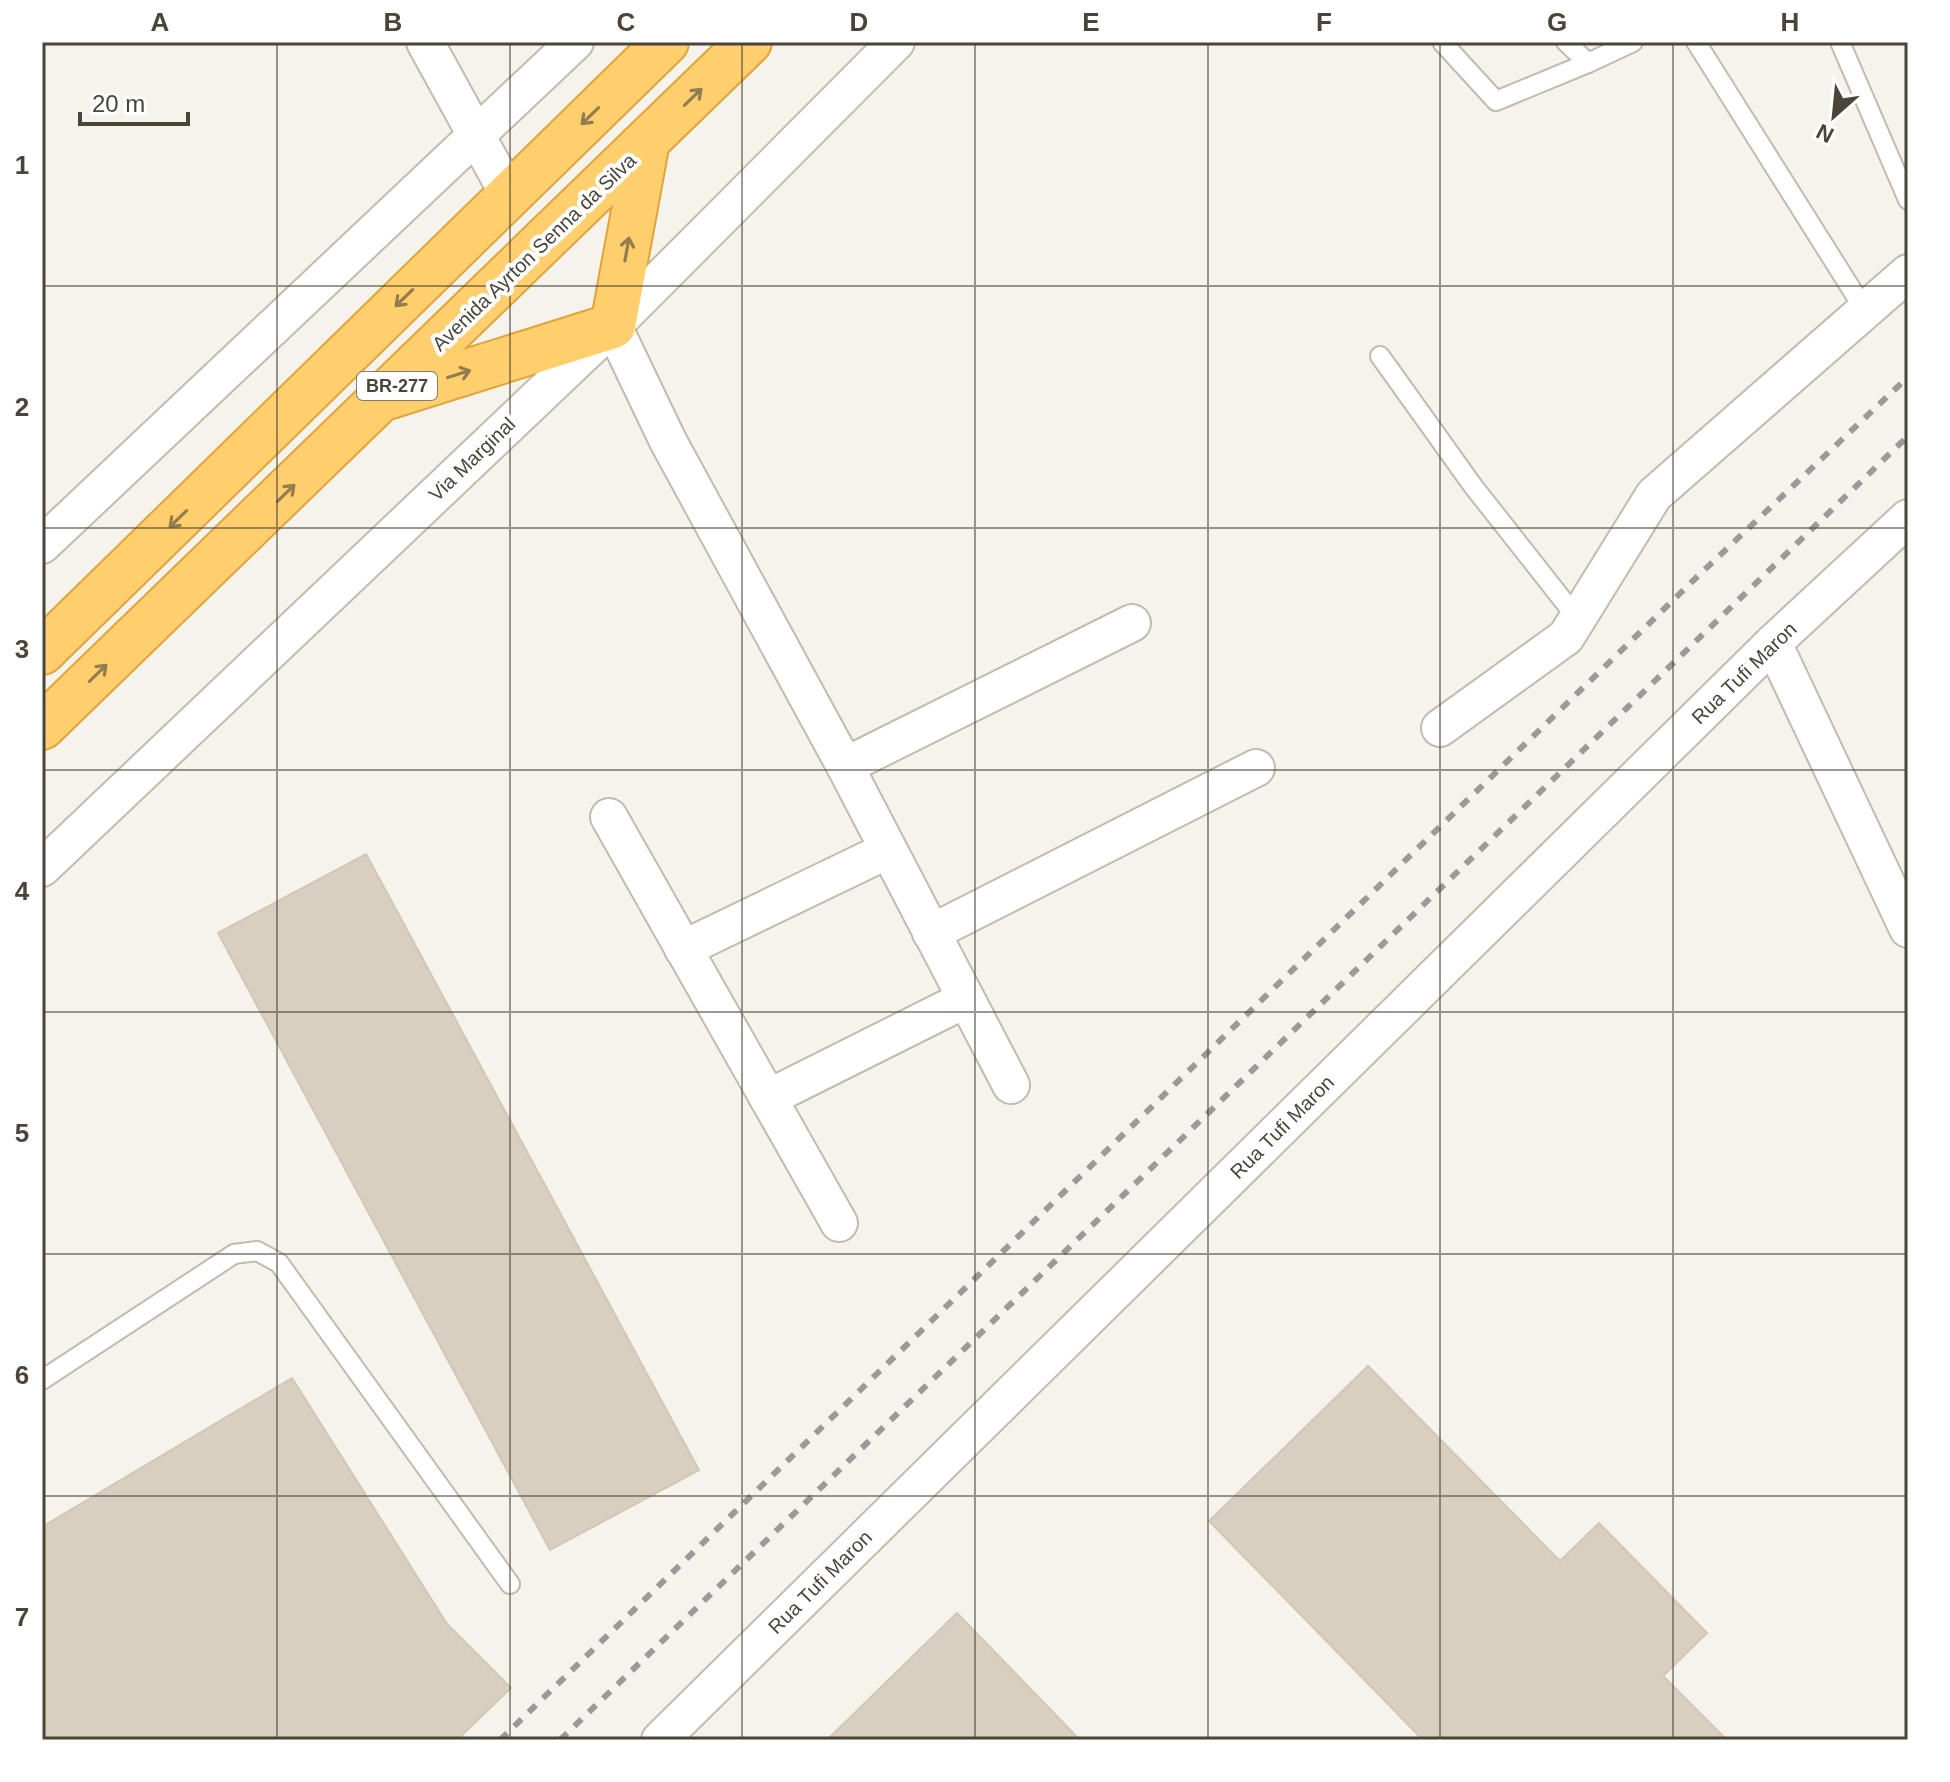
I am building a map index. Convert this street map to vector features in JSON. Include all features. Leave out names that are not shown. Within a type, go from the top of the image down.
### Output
[{"type":"highway","name":"BR-277","points":[[42,652],[666,42]]},
{"type":"highway","name":"Avenida Ayrton Senna da Silva","points":[[42,727],[749,42]]},
{"type":"highway","points":[[384,398],[613,326],[647,141]]},
{"type":"street","points":[[425,42],[475,139],[509,195]]},
{"type":"street","points":[[42,545],[575,42]]},
{"type":"street","name":"Via Marginal","points":[[42,868],[613,326],[896,42]]},
{"type":"street","points":[[1440,728],[1566,637],[1654,495],[1908,273]]},
{"type":"street","points":[[613,326],[668,441],[845,766],[1011,1085]]},
{"type":"street","name":"Rua Tufi Maron","points":[[660,1740],[1773,643],[1908,518]]},
{"type":"street","points":[[845,766],[1132,623]]},
{"type":"street","points":[[1773,643],[1908,929]]},
{"type":"street","points":[[931,933],[1256,768]]},
{"type":"street","points":[[609,817],[839,1223]]},
{"type":"street","points":[[683,949],[888,850]]},
{"type":"street","points":[[768,1098],[966,999]]},
{"type":"lane","points":[[1442,42],[1496,101],[1633,42]]},
{"type":"lane","points":[[1566,42],[1588,63]]},
{"type":"lane","points":[[1696,42],[1864,309]]},
{"type":"lane","points":[[1840,42],[1908,200]]},
{"type":"lane","points":[[1380,356],[1473,486],[1577,618]]},
{"type":"lane","points":[[42,1380],[234,1254],[257,1251],[279,1263],[510,1584]]},
{"type":"building","points":[[366,854],[699,1470],[550,1550],[218,933]]},
{"type":"building","points":[[1368,1366],[1560,1561],[1599,1523],[1707,1633],[1663,1676],[1727,1740],[1423,1740],[1209,1521]]},
{"type":"building","points":[[292,1378],[447,1624],[511,1688],[457,1740],[42,1740],[42,1527]]},
{"type":"building","points":[[957,1613],[1080,1740],[827,1740]]},
{"type":"railway","points":[[500,1740],[1698,576],[1908,377]]},
{"type":"railway","points":[[560,1740],[1908,436]]}]
